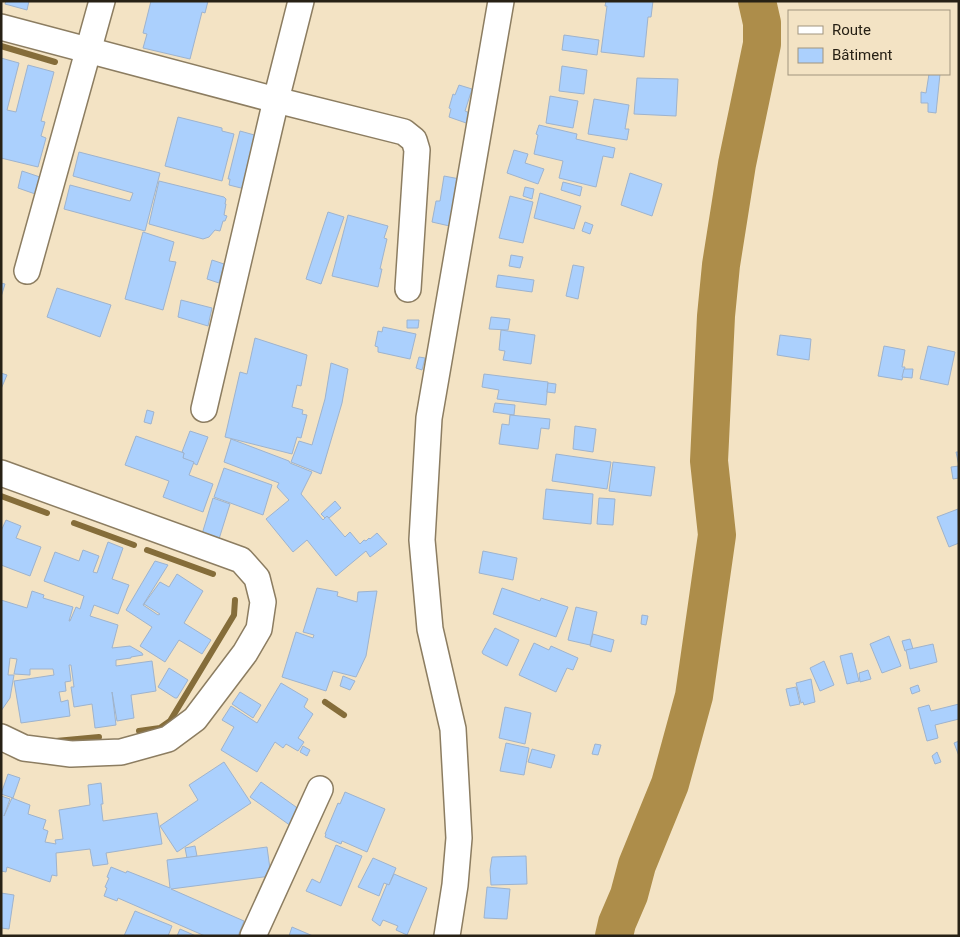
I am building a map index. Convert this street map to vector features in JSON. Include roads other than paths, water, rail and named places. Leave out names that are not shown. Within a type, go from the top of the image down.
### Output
[{"type":"street","points":[[27,271],[102,1]]},
{"type":"street","points":[[204,409],[301,1]]},
{"type":"street","points":[[447,936],[455,884],[459,838],[453,729],[430,629],[422,540],[429,418],[501,1]]},
{"type":"street","points":[[1,27],[404,132],[414,140],[417,150],[408,289]]},
{"type":"street","points":[[1,473],[241,560],[257,578],[263,602],[259,629],[245,653],[195,719],[168,740],[122,752],[71,754],[24,748],[1,737]]},
{"type":"street","points":[[253,936],[320,789]]},
{"type":"waterway","points":[[614,936],[617,923],[629,895],[637,865],[670,784],[694,696],[717,535],[709,461],[716,316],[721,265],[737,164],[762,44],[762,23],[757,1]]},
{"type":"waterway","points":[[1,46],[55,62]]},
{"type":"waterway","points":[[1,496],[47,513]]},
{"type":"waterway","points":[[74,523],[134,545]]},
{"type":"waterway","points":[[147,550],[213,574]]},
{"type":"waterway","points":[[139,731],[160,728],[170,721],[234,615],[235,600]]},
{"type":"waterway","points":[[325,702],[344,715]]},
{"type":"waterway","points":[[56,741],[99,737]]}]
